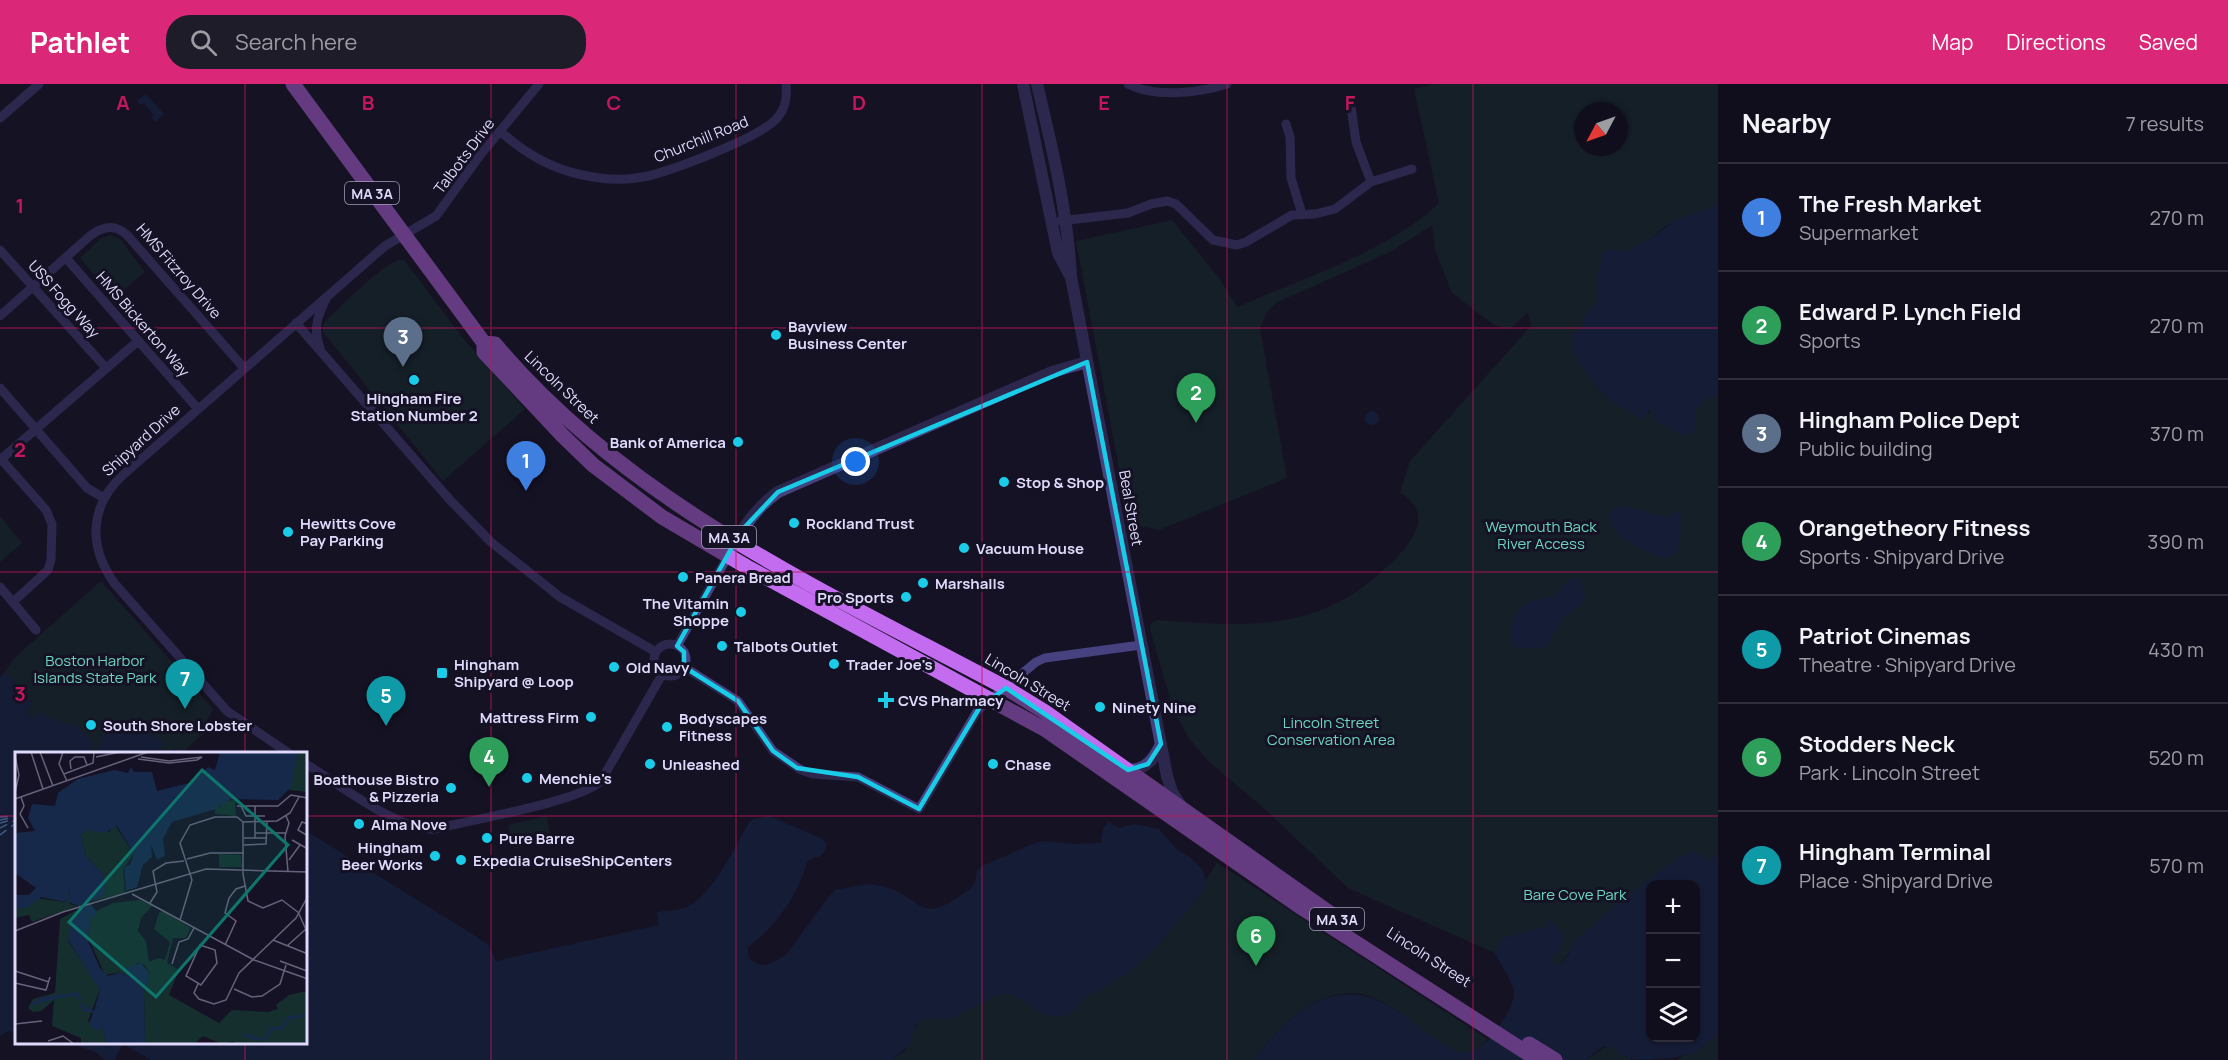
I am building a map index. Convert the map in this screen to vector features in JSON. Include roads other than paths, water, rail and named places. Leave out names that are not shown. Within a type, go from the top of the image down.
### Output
[{"type":"main road","name":"Lincoln Street","points":[[293,84],[484,343],[484,352],[505,377],[593,465],[646,506],[728,556],[992,699],[1055,737],[1302,908],[1488,1023],[1555,1060]]},
{"type":"main road","name":"Lincoln Street","points":[[484,343],[495,344],[532,386],[617,461],[699,519],[1006,688],[1128,770],[1538,1060]]},
{"type":"street","points":[[0,118],[39,84]]},
{"type":"street","name":"Talbots Drive","points":[[405,236],[436,216],[500,131],[539,84]]},
{"type":"street","name":"Churchill Road","points":[[500,131],[536,158],[572,173],[615,179],[644,177],[675,167],[770,125],[784,109],[786,84]]},
{"type":"street","name":"Beal Street","points":[[1023,84],[1058,253],[1071,277]]},
{"type":"street","name":"Beal Street","points":[[1037,84],[1065,220],[1071,277],[1161,744],[1172,792],[1185,812]]},
{"type":"street","points":[[1128,84],[1152,91],[1177,91],[1227,84]]},
{"type":"street","points":[[1351,107],[1356,142],[1371,182]]},
{"type":"street","points":[[1286,124],[1290,137],[1291,178],[1302,214]]},
{"type":"street","points":[[1051,222],[1128,213],[1151,204],[1167,201],[1176,204],[1213,240],[1225,245],[1237,245],[1257,237],[1282,220],[1302,214],[1335,209],[1371,182],[1412,169]]},
{"type":"street","name":"HMS Fitzroy Drive","points":[[0,316],[103,228],[116,227],[122,230],[244,368]]},
{"type":"street","name":"Shipyard Drive","points":[[288,752],[227,711],[105,570],[95,536],[97,513],[104,498],[118,479],[385,246],[405,236]]},
{"type":"street","name":"USS Fogg Way","points":[[0,250],[106,368]]},
{"type":"street","name":"HMS Bickerton Way","points":[[66,258],[198,409]]},
{"type":"street","points":[[322,353],[315,332],[318,314],[328,295]]},
{"type":"street","points":[[296,322],[458,509],[497,547],[560,597],[656,652]]},
{"type":"street","points":[[13,602],[48,570],[51,560],[52,524],[46,510],[0,459],[138,341]]},
{"type":"street","points":[[677,646],[736,541],[760,505],[778,492],[1052,372],[1087,362]]},
{"type":"street","points":[[0,388],[87,488],[104,498]]},
{"type":"street","points":[[0,587],[36,630]]},
{"type":"street","points":[[656,652],[667,644],[677,646],[684,652],[684,667]]},
{"type":"street","points":[[684,667],[738,701],[773,751],[801,770],[813,774],[858,777],[919,809],[978,710],[1036,662],[1045,658],[1141,645]]},
{"type":"street","points":[[656,652],[656,665],[663,673],[672,675],[684,667]]},
{"type":"street","points":[[308,765],[397,820],[411,827],[426,829],[586,792],[597,786],[605,776],[663,673]]},
{"type":"street","points":[[1128,770],[1141,768],[1148,764],[1161,744]]},
{"type":"water","points":[[146,94],[164,114],[155,122],[151,117],[154,115],[144,103],[141,105],[137,101]]},
{"type":"water","points":[[1718,204],[1718,396],[1706,399],[1696,408],[1696,427],[1691,434],[1680,434],[1655,421],[1654,412],[1650,410],[1643,420],[1611,400],[1580,362],[1571,338],[1581,329],[1585,315],[1598,303],[1597,280],[1602,253],[1608,250],[1627,251],[1652,238],[1675,220]]},
{"type":"water","points":[[1369,411],[1375,411],[1379,418],[1375,425],[1369,425],[1365,421],[1365,415]]},
{"type":"water","points":[[1631,507],[1664,517],[1680,511],[1681,532],[1676,553],[1667,558],[1649,552],[1619,534],[1610,518],[1612,509]]},
{"type":"water","points":[[1570,578],[1579,579],[1587,600],[1563,617],[1547,645],[1537,649],[1513,647],[1512,625],[1519,610],[1534,600],[1555,597]]},
{"type":"water","points":[[5,672],[33,704],[25,711],[32,719],[41,712],[49,718],[78,727],[94,743],[91,752],[15,752],[15,1032],[8,1031],[0,1036],[0,677]]},
{"type":"water","points":[[120,727],[145,731],[166,743],[156,752],[97,752],[105,734]]},
{"type":"water","points":[[770,816],[820,838],[826,843],[826,849],[821,856],[807,862],[798,887],[785,910],[768,930],[748,947],[748,954],[752,960],[767,965],[788,950],[835,890],[860,884],[871,884],[904,895],[929,909],[939,907],[953,901],[971,888],[975,883],[977,871],[982,866],[1035,843],[1045,841],[1072,844],[1101,843],[1104,826],[1109,822],[1119,828],[1134,824],[1159,829],[1176,849],[1191,858],[1203,870],[1206,884],[1202,893],[1158,946],[1128,973],[1086,997],[1073,1011],[1063,1016],[1045,1015],[1010,994],[1001,993],[944,1020],[925,1018],[915,1026],[910,1045],[891,1060],[151,1060],[125,1045],[308,1045],[308,832],[477,937],[489,946],[496,961],[659,925],[657,912],[682,909],[694,903],[713,883],[748,824],[753,819]]},
{"type":"water","points":[[1694,851],[1709,861],[1718,854],[1718,1034],[1692,1055],[1685,1054],[1658,1059],[1630,1059],[1605,1046],[1586,1060],[1254,1060],[1281,1028],[1296,1015],[1312,1004],[1330,997],[1349,994],[1368,997],[1389,1006],[1454,1050],[1474,1051],[1495,1032],[1507,1014],[1514,997],[1511,982],[1495,953],[1502,938],[1546,928],[1550,919],[1564,936],[1558,953],[1552,959],[1554,965],[1559,965],[1568,956],[1574,942],[1646,882],[1646,1042],[1700,1042],[1700,880],[1649,880],[1679,857]]},
{"type":"water","points":[[75,1045],[122,1045],[114,1060],[104,1060],[96,1052]]},
{"type":"place","name":"Bayview Business Center","points":[[776,335]]},
{"type":"place","name":"Hingham Police Dept","points":[[403,367]]},
{"type":"place","name":"Hingham Fire Station Number 2","points":[[414,380]]},
{"type":"place","name":"Edward P. Lynch Field","points":[[1196,423]]},
{"type":"place","name":"Bank of America","points":[[738,442]]},
{"type":"place","name":"Stop & Shop","points":[[1004,482]]},
{"type":"place","name":"The Fresh Market","points":[[526,491]]},
{"type":"place","name":"Rockland Trust","points":[[794,523]]},
{"type":"place","name":"Hewitts Cove Pay Parking","points":[[288,532]]},
{"type":"place","name":"Vacuum House","points":[[964,548]]},
{"type":"place","name":"Panera Bread","points":[[683,577]]},
{"type":"place","name":"Marshalls","points":[[923,583]]},
{"type":"place","name":"Pro Sports","points":[[906,597]]},
{"type":"place","name":"The Vitamin Shoppe","points":[[741,612]]},
{"type":"place","name":"Talbots Outlet","points":[[722,646]]},
{"type":"place","name":"Trader Joe's","points":[[834,664]]},
{"type":"place","name":"Old Navy","points":[[614,667]]},
{"type":"place","name":"Hingham Shipyard @ Loop","points":[[442,673]]},
{"type":"place","name":"CVS Pharmacy","points":[[886,700]]},
{"type":"place","name":"Ninety Nine","points":[[1100,707]]},
{"type":"place","name":"Hingham Terminal","points":[[185,709]]},
{"type":"place","name":"Mattress Firm","points":[[591,717]]},
{"type":"place","name":"South Shore Lobster","points":[[91,725]]},
{"type":"place","name":"Patriot Cinemas","points":[[386,726]]},
{"type":"place","name":"Bodyscapes Fitness","points":[[667,727]]},
{"type":"place","name":"Unleashed","points":[[650,764]]},
{"type":"place","name":"Chase","points":[[993,764]]},
{"type":"place","name":"Menchie's","points":[[527,778]]},
{"type":"place","name":"Orangetheory Fitness","points":[[489,787]]},
{"type":"place","name":"Boathouse Bistro & Pizzeria","points":[[451,788]]},
{"type":"place","name":"Alma Nove","points":[[359,824]]},
{"type":"place","name":"Pure Barre","points":[[487,838]]},
{"type":"place","name":"Hingham Beer Works","points":[[435,856]]},
{"type":"place","name":"Expedia CruiseShipCenters","points":[[461,860]]},
{"type":"place","name":"Stodders Neck","points":[[1256,966]]},
{"type":"park label","name":"Weymouth Back River Access","points":[[1541,534]]},
{"type":"park label","name":"Boston Harbor Islands State Park","points":[[95,668]]},
{"type":"park label","name":"Lincoln Street Conservation Area","points":[[1331,730]]},
{"type":"park label","name":"Bare Cove Park","points":[[1575,894]]}]
